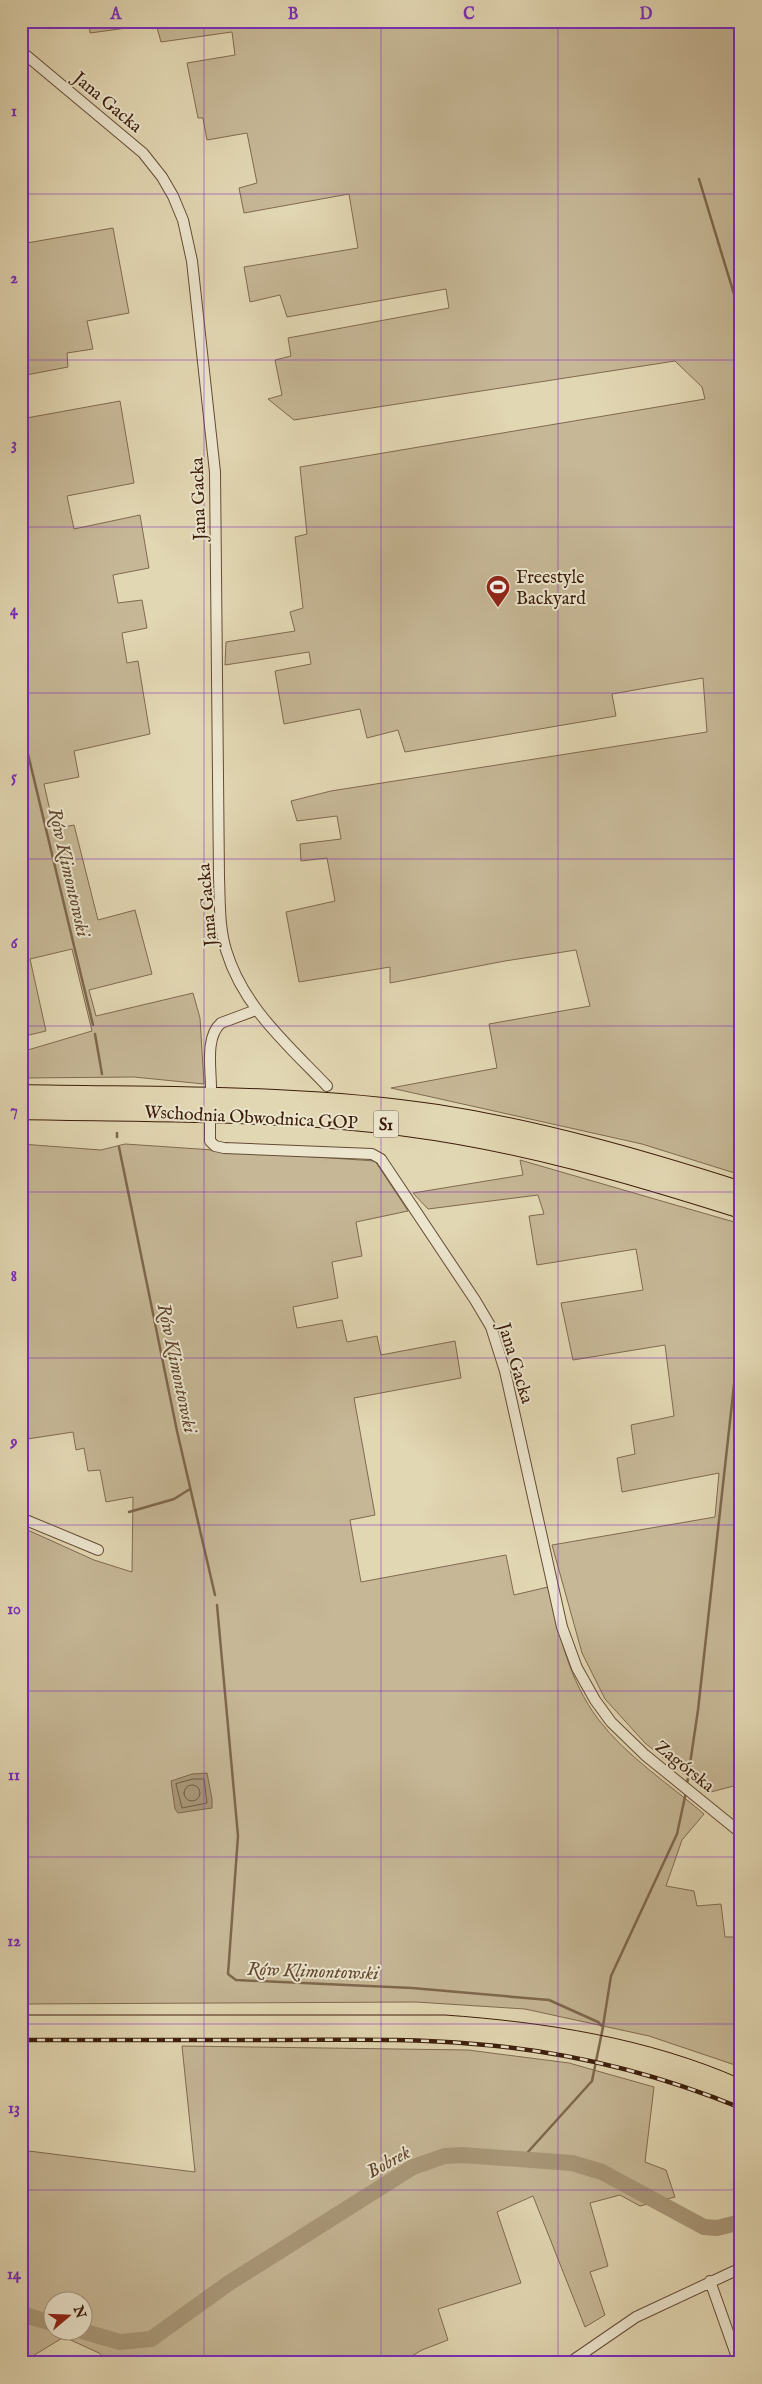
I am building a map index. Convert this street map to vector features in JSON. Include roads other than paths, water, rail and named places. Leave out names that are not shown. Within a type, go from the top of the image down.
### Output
[{"type":"highway","name":"Wschodnia Obwodnica GOP","points":[[21,1094],[232,1098],[347,1104],[436,1114],[566,1140],[741,1191]]},
{"type":"highway","name":"Wschodnia Obwodnica GOP","points":[[21,1110],[290,1116],[405,1126],[490,1140],[563,1156],[635,1175],[741,1209]]},
{"type":"street","name":"Jana Gacka","points":[[21,51],[143,153],[162,177],[183,220],[192,261],[215,472],[221,922],[229,958],[236,976],[256,1010],[327,1086]]},
{"type":"street","points":[[211,1088],[210,1050],[213,1033],[221,1023],[256,1010]]},
{"type":"street","name":"Jana Gacka","points":[[210,1123],[210,1141],[215,1146],[245,1150],[372,1154],[378,1156],[387,1168],[490,1327],[505,1371],[562,1627],[574,1661],[586,1684],[611,1722]]},
{"type":"street","points":[[21,1518],[98,1550]]},
{"type":"street","name":"Zagórska","points":[[611,1722],[628,1740],[741,1832]]},
{"type":"street","points":[[569,2363],[630,2320],[741,2268]]},
{"type":"street","points":[[710,2281],[739,2363]]},
{"type":"water","points":[[207,1773],[212,1808],[178,1813],[175,1809],[171,1781],[192,1774]]},
{"type":"waterway","points":[[699,179],[741,317]]},
{"type":"waterway","name":"Rów Klimontowski","points":[[21,725],[93,1025]]},
{"type":"waterway","name":"Rów Klimontowski","points":[[95,1034],[102,1074]]},
{"type":"waterway","name":"Rów Klimontowski","points":[[119,1147],[177,1431],[215,1595]]},
{"type":"waterway","points":[[687,1784],[698,1710],[741,1322]]},
{"type":"waterway","points":[[129,1512],[174,1499],[190,1489]]},
{"type":"waterway","name":"Rów Klimontowski","points":[[217,1605],[238,1836],[228,1974],[236,1980],[412,1988],[549,2000],[598,2022],[603,2027],[592,2081],[527,2153],[524,2160]]},
{"type":"waterway","points":[[603,2026],[611,1976],[677,1834],[686,1792]]},
{"type":"waterway","name":"Bobrek","points":[[92,2334],[120,2342],[151,2339],[229,2283],[413,2167],[445,2156],[462,2155],[572,2163],[602,2172],[704,2227],[717,2228],[741,2222]]},
{"type":"waterway","name":"Bobrek","points":[[21,2314],[42,2320]]},
{"type":"tram line","points":[[21,2015],[445,2015],[482,2018],[596,2034],[670,2053],[741,2079]]},
{"type":"railway","points":[[21,2040],[376,2040],[425,2041],[508,2047],[576,2058],[643,2074],[709,2095],[741,2108]]},
{"type":"place","name":"Freestyle Backyard","points":[[498,608]]}]
